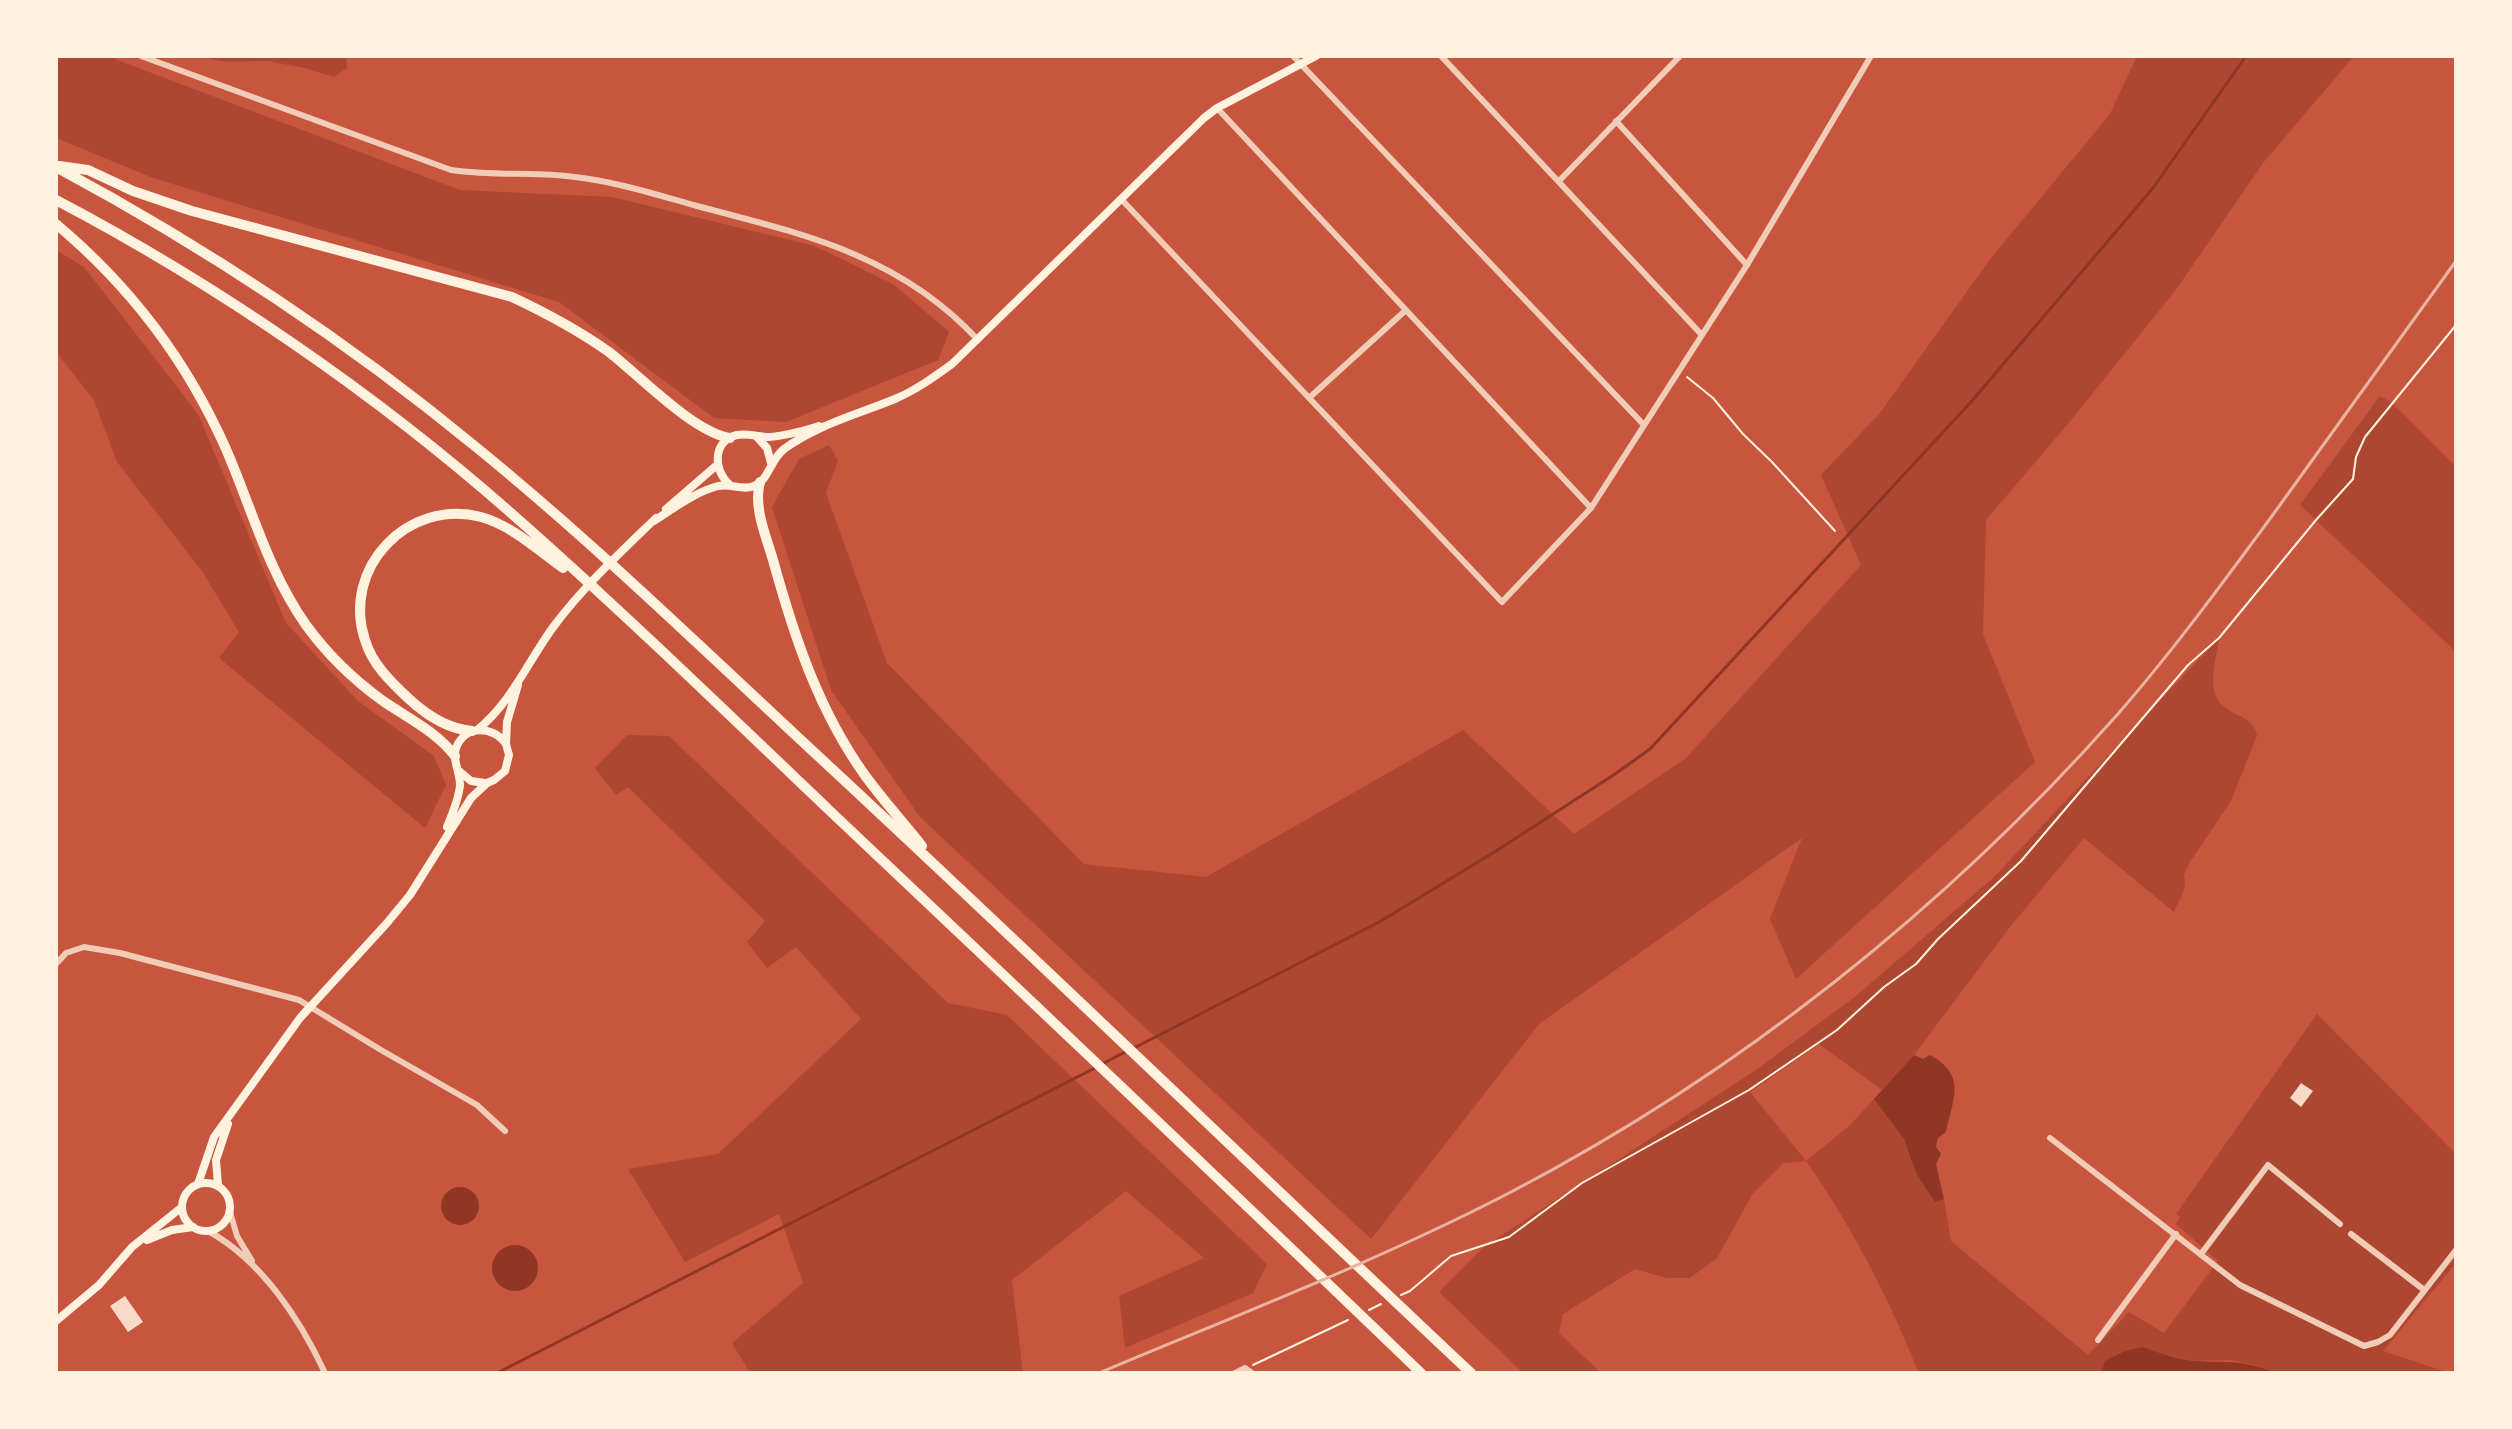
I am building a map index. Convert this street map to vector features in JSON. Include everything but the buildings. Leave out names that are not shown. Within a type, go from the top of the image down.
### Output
[{"type":"highway","points":[[56,166],[88,170],[133,191],[192,211],[512,297],[558,318],[636,374],[695,423],[720,437],[730,438]]},
{"type":"highway","points":[[56,166],[168,231],[305,318],[404,390],[529,492],[949,878],[1471,1373]]},
{"type":"highway","points":[[56,200],[151,253],[290,342],[383,410],[509,511],[981,953],[1421,1373]]},
{"type":"highway","points":[[56,224],[120,285],[174,352],[224,445],[274,571],[308,627],[338,663],[367,689],[433,734],[455,756]]},
{"type":"highway","points":[[760,482],[757,497],[774,565],[797,641],[823,704],[865,776],[949,878]]},
{"type":"highway","points":[[474,731],[453,727],[413,703],[388,679],[372,656],[362,627],[361,606],[368,574],[382,549],[405,528],[418,521],[448,513],[483,518],[499,524],[596,590]]},
{"type":"main road","points":[[771,463],[785,449],[839,421],[894,399],[929,381],[952,364],[1217,108],[1316,56]]},
{"type":"main road","points":[[730,485],[717,465],[719,450],[730,438],[738,435],[782,436],[839,421]]},
{"type":"main road","points":[[654,521],[705,491],[730,485],[746,488],[760,482],[771,463],[767,448],[756,437]]},
{"type":"main road","points":[[442,843],[459,792],[459,770],[455,756],[460,740],[490,720],[518,685],[566,612],[624,548],[717,465]]},
{"type":"main road","points":[[198,1184],[214,1137],[310,1005],[387,923],[419,882],[471,798],[505,771],[509,755],[507,722],[518,685]]},
{"type":"main road","points":[[474,731],[492,731],[506,744]]},
{"type":"main road","points":[[459,770],[471,781],[487,783]]},
{"type":"main road","points":[[132,1247],[158,1235],[193,1227],[208,1231],[222,1225],[230,1212],[228,1196],[218,1185],[215,1171],[218,1150],[236,1109]]},
{"type":"main road","points":[[193,1227],[183,1215],[187,1191],[198,1184],[218,1185]]},
{"type":"main road","points":[[56,1321],[99,1285],[132,1247],[182,1207]]},
{"type":"street","points":[[141,56],[451,170],[481,175],[564,175],[605,181],[803,234],[849,250],[908,280],[962,323],[978,340]]},
{"type":"street","points":[[1293,56],[1644,425]]},
{"type":"street","points":[[1441,56],[1701,334]]},
{"type":"street","points":[[1559,181],[1680,56]]},
{"type":"street","points":[[1121,199],[1502,602],[1591,508],[1747,265],[1871,56]]},
{"type":"street","points":[[1217,108],[1591,508]]},
{"type":"street","points":[[1616,121],[1747,265]]},
{"type":"street","points":[[1309,398],[1406,310]]},
{"type":"street","points":[[56,964],[66,953],[84,947],[120,953],[299,1000],[477,1105],[505,1131]]},
{"type":"street","points":[[2050,1138],[2240,1285],[2364,1346],[2390,1335],[2456,1250]]},
{"type":"street","points":[[2201,1254],[2268,1165],[2340,1224]]},
{"type":"street","points":[[230,1212],[237,1236],[258,1271],[287,1307],[325,1373]]},
{"type":"street","points":[[208,1231],[228,1243],[258,1271]]},
{"type":"street","points":[[2098,1340],[2176,1234]]},
{"type":"street","points":[[2351,1234],[2423,1289]]},
{"type":"street","points":[[1235,1373],[1245,1368],[1252,1373]]},
{"type":"path","points":[[1396,1297],[1410,1291],[1451,1256],[1509,1237],[1582,1183],[1749,1090],[1837,1030],[1884,987],[1916,964],[1938,939],[2021,861],[2188,665],[2219,638],[2316,520],[2339,497],[2353,479],[2356,457],[2365,437],[2456,325]]},
{"type":"path","points":[[1679,371],[1713,398],[1835,531]]},
{"type":"path","points":[[1369,1310],[1383,1304]]},
{"type":"path","points":[[1245,1368],[1355,1316]]},
{"type":"shaded area","points":[[56,56],[107,56],[460,190],[612,197],[815,246],[893,284],[949,332],[938,360],[786,422],[714,418],[559,302],[153,178],[56,138]]},
{"type":"shaded area","points":[[197,56],[346,56],[347,68],[334,77],[267,61],[227,62]]},
{"type":"shaded area","points":[[2137,56],[2354,56],[2263,163],[2175,291],[1986,520],[1983,634],[2035,762],[1796,979],[1770,919],[1802,838],[1539,1024],[1371,1239],[920,817],[831,690],[772,507],[799,459],[829,445],[838,461],[826,493],[887,663],[1084,864],[1206,877],[1463,730],[1574,834],[1686,758],[1861,565],[1821,475],[1880,413],[1991,258],[2110,114]]},
{"type":"shaded area","points":[[56,250],[84,267],[198,414],[286,623],[358,701],[434,756],[446,785],[425,828],[219,658],[239,632],[202,571],[117,462],[94,400],[56,352]]},
{"type":"shaded area","points":[[2380,396],[2392,403],[2456,467],[2456,652],[2300,505]]},
{"type":"shaded area","points":[[2219,638],[2214,673],[2215,694],[2224,707],[2255,728],[2257,736],[2231,801],[2190,862],[2184,875],[2185,888],[2174,912],[2084,838],[2010,927],[1914,1055],[1882,1090],[1819,1044],[1750,1092],[1806,1161],[1783,1163],[1752,1195],[1717,1258],[1690,1278],[1667,1278],[1635,1269],[1563,1314],[1559,1333],[1601,1373],[1523,1373],[1439,1292],[1485,1246],[1756,1070],[1856,996],[1994,877]]},
{"type":"shaded area","points":[[627,735],[669,736],[948,1003],[1007,1015],[1267,1264],[1253,1293],[1125,1348],[1119,1296],[1204,1258],[1126,1191],[1012,1280],[1023,1373],[750,1373],[732,1343],[803,1283],[779,1214],[685,1262],[628,1169],[718,1154],[861,1019],[796,947],[767,968],[747,942],[765,921],[628,787],[616,795],[595,768]]},
{"type":"shaded area","points":[[2317,1014],[2456,1154],[2456,1263],[2383,1351],[2450,1373],[2276,1373],[2230,1360],[2193,1361],[2170,1356],[2105,1361],[2101,1373],[1919,1373],[1868,1264],[1839,1211],[1806,1161],[1849,1126],[1874,1099],[1904,1139],[1916,1173],[1936,1201],[1944,1199],[1951,1241],[2088,1355],[2129,1312],[2164,1333],[2218,1261],[2176,1224],[2180,1217],[2176,1214]]},
{"type":"shaded area","points":[[1914,1055],[1923,1059],[1930,1055],[1942,1063],[1953,1079],[1954,1098],[1946,1132],[1938,1138],[1936,1147],[1941,1154],[1936,1164],[1944,1199],[1935,1202],[1916,1173],[1904,1139],[1874,1099]]},
{"type":"shaded area","points":[[460,1187],[473,1193],[479,1206],[473,1219],[460,1225],[447,1219],[441,1206],[447,1193]]},
{"type":"shaded area","points":[[515,1245],[531,1252],[538,1268],[531,1284],[515,1291],[499,1284],[492,1268],[499,1252]]},
{"type":"shaded area","points":[[2143,1347],[2187,1360],[2244,1364],[2276,1373],[2101,1373],[2105,1361],[2125,1351]]},
{"type":"waterway","points":[[1134,1048],[1381,921],[1496,851],[1650,749],[1971,402],[2153,188],[2246,56]]},
{"type":"waterway","points":[[1102,1064],[1127,1051]]},
{"type":"waterway","points":[[497,1373],[1095,1068]]},
{"type":"railway","points":[[1099,1373],[1359,1264],[1511,1192],[1678,1094],[1758,1040],[1835,981],[1982,854],[2117,715],[2234,567],[2456,261]]}]
